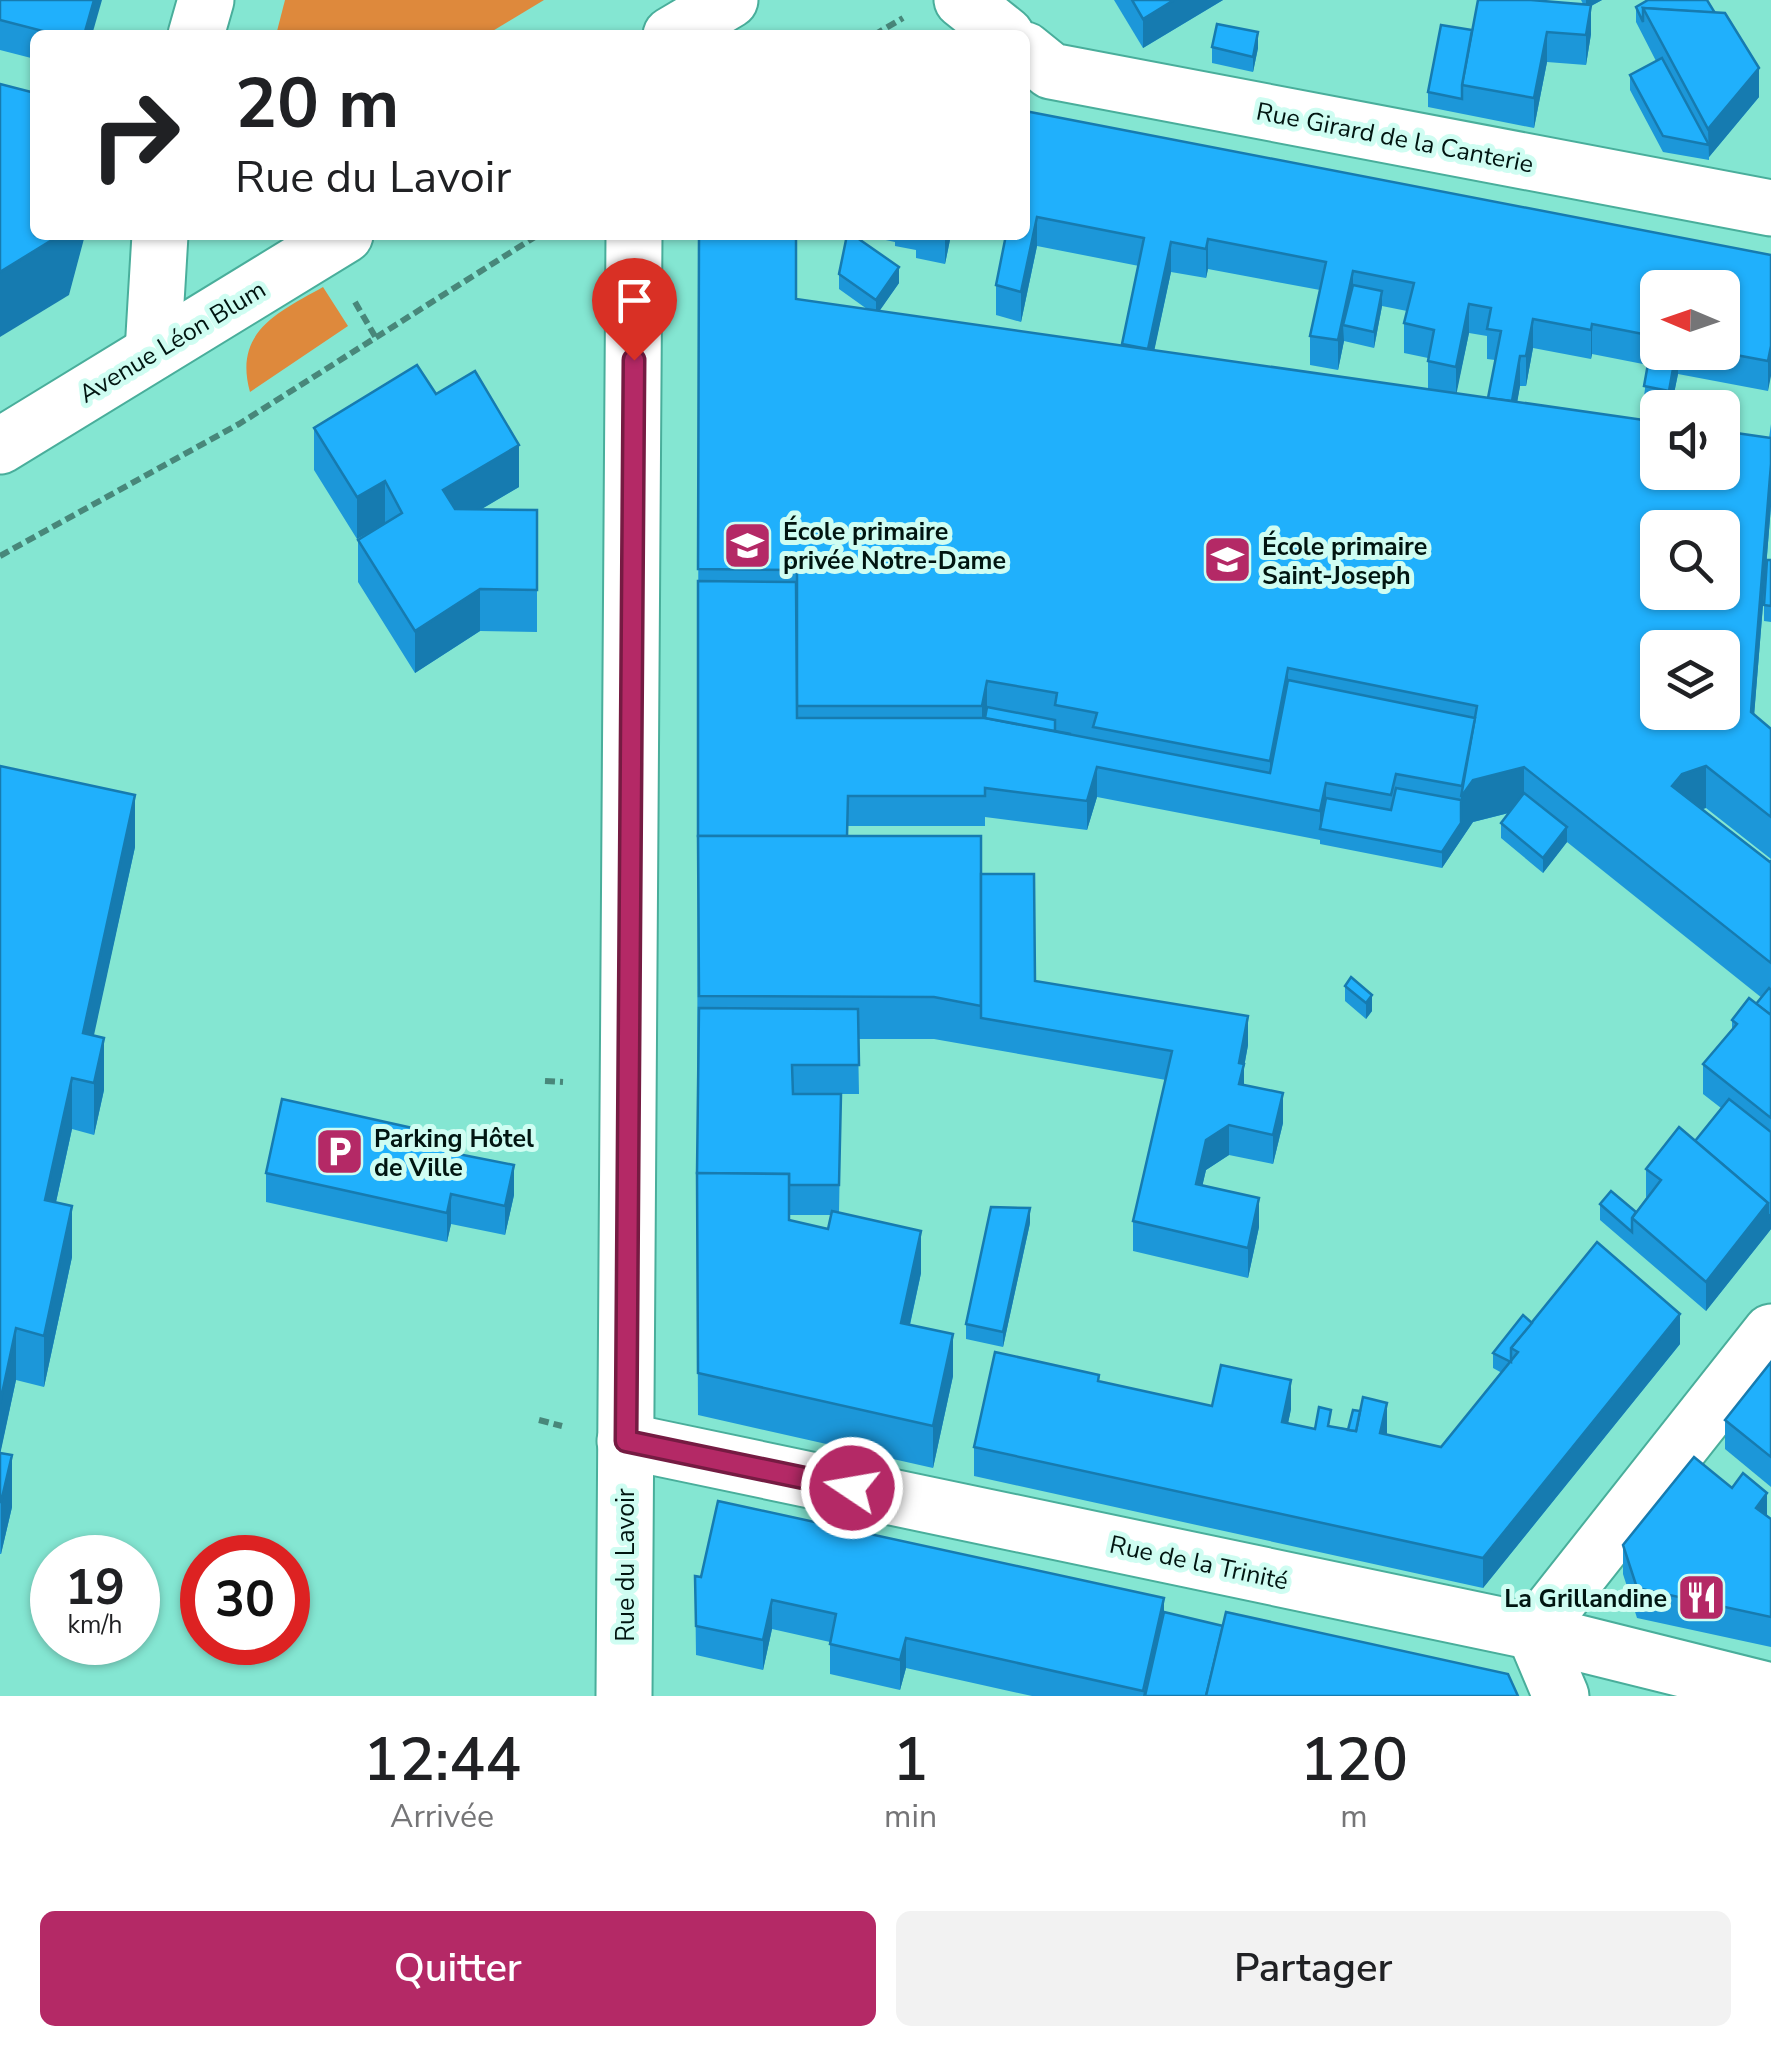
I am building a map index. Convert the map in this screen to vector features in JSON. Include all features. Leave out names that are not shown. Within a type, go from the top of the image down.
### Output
[{"type":"street","points":[[197,30],[206,0]]},
{"type":"street","points":[[679,30],[730,0]]},
{"type":"street","points":[[962,0],[1000,30]]},
{"type":"street","name":"Rue Girard de la Canterie","points":[[1030,54],[1052,71],[1771,208]]},
{"type":"street","points":[[153,352],[160,240]]},
{"type":"street","name":"Avenue Léon Blum","points":[[0,446],[337,240]]},
{"type":"street","name":"Rue du Lavoir","points":[[624,1696],[634,240]]},
{"type":"street","points":[[1562,1696],[1534,1632],[1771,1332]]},
{"type":"street","name":"Rue de la Trinité","points":[[626,1441],[1534,1632],[1771,1692]]},
{"type":"path","points":[[0,556],[239,424],[530,240]]},
{"type":"path","points":[[352,297],[376,338]]},
{"type":"shaded area","points":[[285,0],[544,0],[494,30],[277,30]]},
{"type":"shaded area","points":[[323,287],[348,326],[250,392],[246,371],[254,339],[276,315]]},
{"type":"building","points":[[0,0],[94,0],[85,30],[39,30],[0,20]]},
{"type":"building","points":[[1132,0],[1174,0],[1143,19]]},
{"type":"building","points":[[1478,0],[1591,5],[1586,35],[1547,32],[1534,98],[1462,85]]},
{"type":"building","points":[[1648,0],[1707,0],[1715,13],[1643,8],[1643,22],[1636,7]]},
{"type":"building","points":[[1643,8],[1725,13],[1759,68],[1708,129]]},
{"type":"building","points":[[1217,24],[1258,32],[1253,57],[1212,47]]},
{"type":"building","points":[[1441,25],[1472,30],[1462,99],[1428,92]]},
{"type":"building","points":[[1662,58],[1709,145],[1663,136],[1630,75]]},
{"type":"building","points":[[0,84],[30,92],[30,240],[52,240],[0,272]]},
{"type":"building","points":[[1030,112],[1771,255],[1771,346],[1768,361],[1740,356],[1740,270],[1640,270],[1640,333],[1592,324],[1591,330],[1533,319],[1526,356],[1520,356],[1512,401],[1488,398],[1501,331],[1487,329],[1491,308],[1469,304],[1456,367],[1428,361],[1434,330],[1404,323],[1414,283],[1353,271],[1338,340],[1310,336],[1326,262],[1208,239],[1206,249],[1171,242],[1148,349],[1122,344],[1144,238],[1037,217],[1021,292],[996,285],[1005,240],[1030,240]]},
{"type":"building","name":"École primaire Saint-Joseph","points":[[699,240],[796,240],[796,299],[1640,419],[1640,490],[1740,490],[1740,434],[1771,438],[1751,712],[1771,729],[1771,817],[1706,766],[1682,774],[1672,786],[1771,861],[1771,963],[1524,767],[1473,780],[1461,797],[1477,706],[1288,668],[1270,761],[1093,727],[1097,713],[1055,705],[1057,693],[987,681],[982,706],[797,706],[797,570],[698,569]]},
{"type":"building","points":[[846,240],[860,240],[899,267],[876,300],[839,274]]},
{"type":"building","points":[[1353,285],[1382,291],[1374,332],[1343,325]]},
{"type":"building","points":[[417,365],[436,394],[475,371],[519,445],[443,490],[455,509],[537,510],[537,590],[480,589],[415,631],[358,540],[402,513],[385,481],[357,497],[314,428]]},
{"type":"building","points":[[1647,370],[1673,370],[1669,390],[1644,386]]},
{"type":"building","points":[[1767,560],[1771,560],[1771,606],[1764,605]]},
{"type":"building","points":[[698,581],[796,582],[797,718],[985,718],[1270,773],[1288,680],[1475,718],[1462,786],[1396,774],[1391,795],[1326,783],[1320,811],[1097,767],[1087,801],[985,788],[985,796],[848,796],[847,836],[698,836]]},
{"type":"building","points":[[987,707],[1055,720],[1055,731],[1071,734],[985,718]]},
{"type":"building","points":[[0,766],[135,795],[83,1033],[104,1038],[94,1083],[72,1078],[45,1200],[72,1206],[44,1336],[16,1328],[0,1403]]},
{"type":"building","points":[[1396,788],[1461,800],[1461,823],[1442,852],[1320,829],[1326,798],[1391,810]]},
{"type":"building","points":[[1524,793],[1567,827],[1543,858],[1501,823]]},
{"type":"building","points":[[698,836],[981,836],[981,1006],[934,997],[699,996]]},
{"type":"building","points":[[981,874],[1034,874],[1035,981],[1248,1016],[1239,1084],[1283,1093],[1273,1135],[1229,1125],[1206,1140],[1196,1184],[1259,1198],[1248,1248],[1133,1221],[1172,1051],[981,1018]]},
{"type":"building","points":[[1351,977],[1372,995],[1366,1003],[1345,986]]},
{"type":"building","points":[[1771,990],[1771,1015],[1756,1004]]},
{"type":"building","points":[[1749,998],[1771,1015],[1771,1118],[1703,1064],[1737,1024],[1732,1020]]},
{"type":"building","points":[[699,1008],[858,1009],[859,1065],[792,1065],[793,1094],[841,1094],[839,1185],[789,1185],[789,1174],[697,1173]]},
{"type":"building","points":[[282,1099],[453,1137],[461,1141],[458,1154],[514,1165],[505,1206],[451,1194],[447,1213],[266,1173]]},
{"type":"building","points":[[1729,1099],[1771,1132],[1768,1218],[1768,1203],[1695,1141]]},
{"type":"building","points":[[1679,1127],[1768,1203],[1706,1282],[1632,1218],[1661,1180],[1646,1169]]},
{"type":"building","points":[[697,1173],[789,1174],[789,1220],[828,1229],[832,1211],[921,1231],[901,1323],[953,1334],[933,1426],[698,1373]]},
{"type":"building","points":[[1611,1191],[1636,1212],[1632,1232],[1600,1204]]},
{"type":"building","points":[[991,1207],[1030,1208],[1003,1332],[966,1324]]},
{"type":"building","points":[[1597,1242],[1680,1314],[1483,1558],[974,1447],[995,1352],[1099,1375],[1098,1381],[1212,1406],[1221,1365],[1291,1380],[1282,1422],[1315,1429],[1319,1407],[1331,1410],[1328,1426],[1356,1431],[1363,1397],[1387,1403],[1380,1433],[1441,1447],[1518,1352],[1511,1348]]},
{"type":"building","points":[[1523,1315],[1532,1323],[1511,1348],[1511,1362],[1493,1353]]},
{"type":"building","points":[[1771,1362],[1771,1457],[1725,1420]]},
{"type":"building","points":[[1353,1410],[1360,1411],[1356,1431],[1348,1430]]},
{"type":"building","points":[[0,1453],[12,1455],[1,1502],[0,1502]]},
{"type":"building","points":[[1694,1457],[1732,1488],[1743,1473],[1767,1493],[1756,1508],[1771,1519],[1771,1617],[1637,1588],[1623,1545]]},
{"type":"building","points":[[718,1501],[1164,1598],[1143,1691],[906,1638],[900,1660],[830,1644],[836,1614],[772,1600],[763,1640],[696,1626],[695,1576],[701,1577]]},
{"type":"building","points":[[1164,1612],[1223,1626],[1206,1696],[1145,1696]]},
{"type":"building","points":[[1226,1612],[1508,1674],[1518,1696],[1206,1696]]},
{"type":"place","name":"École primaire privée Notre-Dame","points":[[748,545]]},
{"type":"place","name":"École primaire Saint-Joseph","points":[[1227,560]]},
{"type":"place","name":"Parking Hôtel de Ville","points":[[339,1152]]},
{"type":"place","name":"La Grillandine","points":[[1702,1598]]},
{"type":"route","points":[[634,360],[626,1441],[852,1488]]}]
